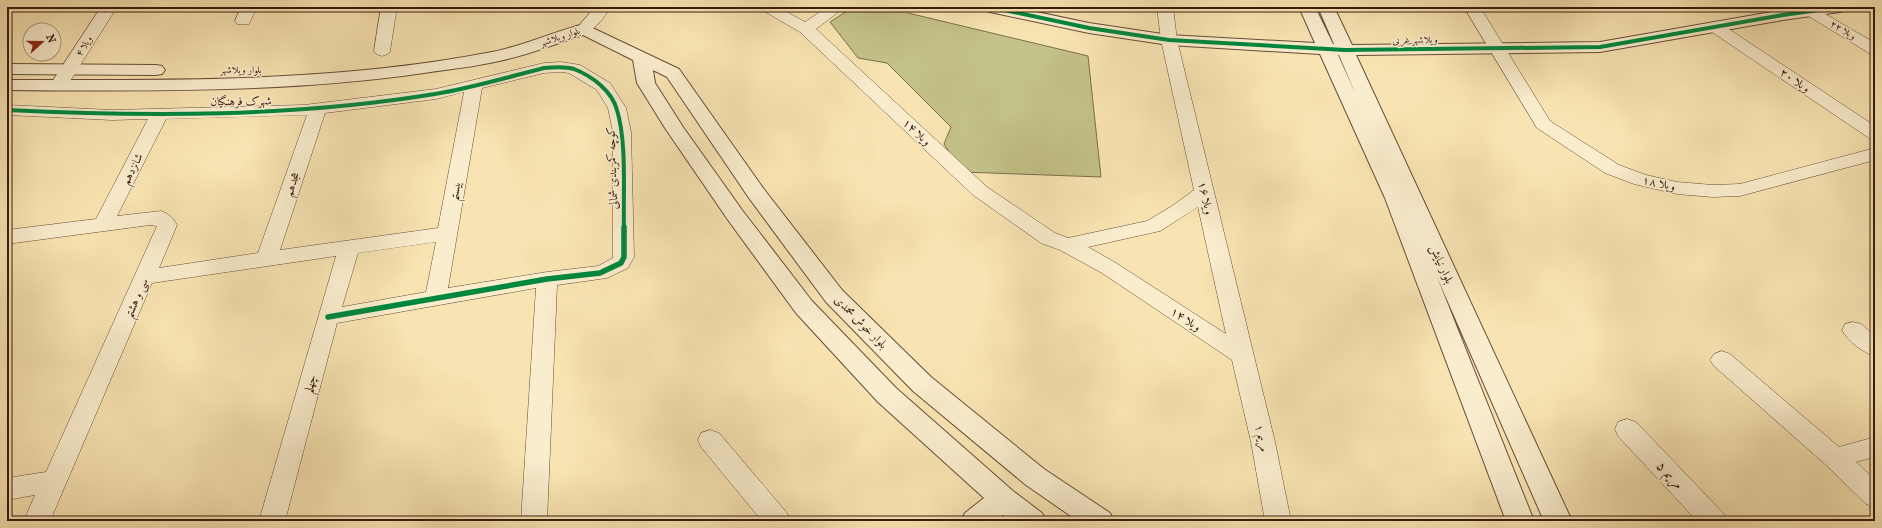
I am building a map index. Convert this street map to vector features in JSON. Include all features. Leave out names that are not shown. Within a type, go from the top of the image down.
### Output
[{"type":"street","name":"۴ ویلا","points":[[59,85],[109,7]]},
{"type":"street","points":[[382,51],[389,7]]},
{"type":"street","points":[[604,7],[584,29],[642,59],[646,83],[674,128],[731,209],[804,307],[887,396],[1003,500],[1032,521]]},
{"type":"street","name":"۱۴ ویلا","points":[[767,7],[806,29],[980,191],[1048,238],[1067,245],[1109,268],[1243,356]]},
{"type":"street","points":[[806,29],[837,7]]},
{"type":"street","name":"ویلاشهر غربی","points":[[990,7],[1089,28],[1169,40],[1336,49],[1600,47],[1715,27],[1778,11],[1810,11],[1840,7]]},
{"type":"street","name":"۱۶ ویلا","points":[[1165,7],[1169,40],[1243,356]]},
{"type":"street","name":"بلوار نیایش","points":[[1307,7],[1336,49],[1404,199],[1495,382],[1558,521]]},
{"type":"street","name":"بلوار نیایش","points":[[1326,7],[1336,49]]},
{"type":"street","name":"ویلا ۱۸","points":[[1472,7],[1543,124],[1584,153],[1612,169],[1641,180],[1677,188],[1706,191],[1740,190],[1875,154]]},
{"type":"street","name":"ویلا ۲۲","points":[[1810,11],[1875,50]]},
{"type":"street","name":"ویلا ۲۰","points":[[1715,27],[1875,134]]},
{"type":"street","name":"بلوار ویلاشهر","points":[[7,68],[274,70],[342,66],[500,45],[584,29]]},
{"type":"street","name":"بلوار ویلاشهر","points":[[7,85],[270,83],[338,79],[413,70],[506,54],[584,29]]},
{"type":"street","name":"بلوار خوش محمدی","points":[[642,59],[673,73],[761,199],[834,296],[922,384],[1035,477],[1100,521]]},
{"type":"street","name":"کوچه کمربندی شمالی","points":[[328,317],[547,279],[600,273],[621,263],[624,257],[622,132],[618,108],[604,87],[584,73],[567,68],[538,69],[474,84]]},
{"type":"street","name":"شهرک فرهنگیان","points":[[9,113],[112,115],[318,108],[436,94],[474,84]]},
{"type":"street","name":"بیستم","points":[[436,298],[474,84]]},
{"type":"street","name":"هجدهم","points":[[266,260],[318,108]]},
{"type":"street","name":"شانزدهم","points":[[103,224],[160,113]]},
{"type":"street","points":[[1067,245],[1153,226],[1179,211],[1205,192]]},
{"type":"street","points":[[731,209],[749,207],[761,199]]},
{"type":"street","name":"بلوار نیایش","points":[[1404,199],[1466,379],[1520,521]]},
{"type":"street","name":"سی و هشتم","points":[[7,237],[150,218],[161,218],[167,225],[166,231],[37,521]]},
{"type":"street","points":[[145,278],[448,233]]},
{"type":"street","name":"چهلم","points":[[272,521],[328,317],[349,247]]},
{"type":"street","points":[[534,521],[547,279]]},
{"type":"street","points":[[1853,330],[1875,348]]},
{"type":"street","name":"۱ مریم","points":[[1243,356],[1263,442],[1278,521]]},
{"type":"street","points":[[1722,360],[1835,458],[1875,496]]},
{"type":"street","points":[[1466,379],[1495,382]]},
{"type":"street","name":"۵ مریم","points":[[1627,429],[1714,521]]},
{"type":"street","points":[[710,440],[778,521]]},
{"type":"street","points":[[1835,458],[1875,448]]},
{"type":"street","points":[[7,489],[56,481]]},
{"type":"street","points":[[975,521],[1003,500]]},
{"type":"shaded area","points":[[853,7],[906,7],[908,13],[1088,56],[1101,177],[962,172],[944,144],[951,127],[887,63],[858,58],[830,22]]},
{"type":"cycle path","points":[[990,7],[1089,28],[1169,40],[1345,50],[1600,47],[1783,15],[1840,7]]},
{"type":"cycle path","points":[[7,110],[112,115],[304,110],[436,94],[544,68],[561,67],[574,69],[604,87],[617,108],[622,132],[624,257],[621,263],[600,273],[547,279],[328,317]]}]
